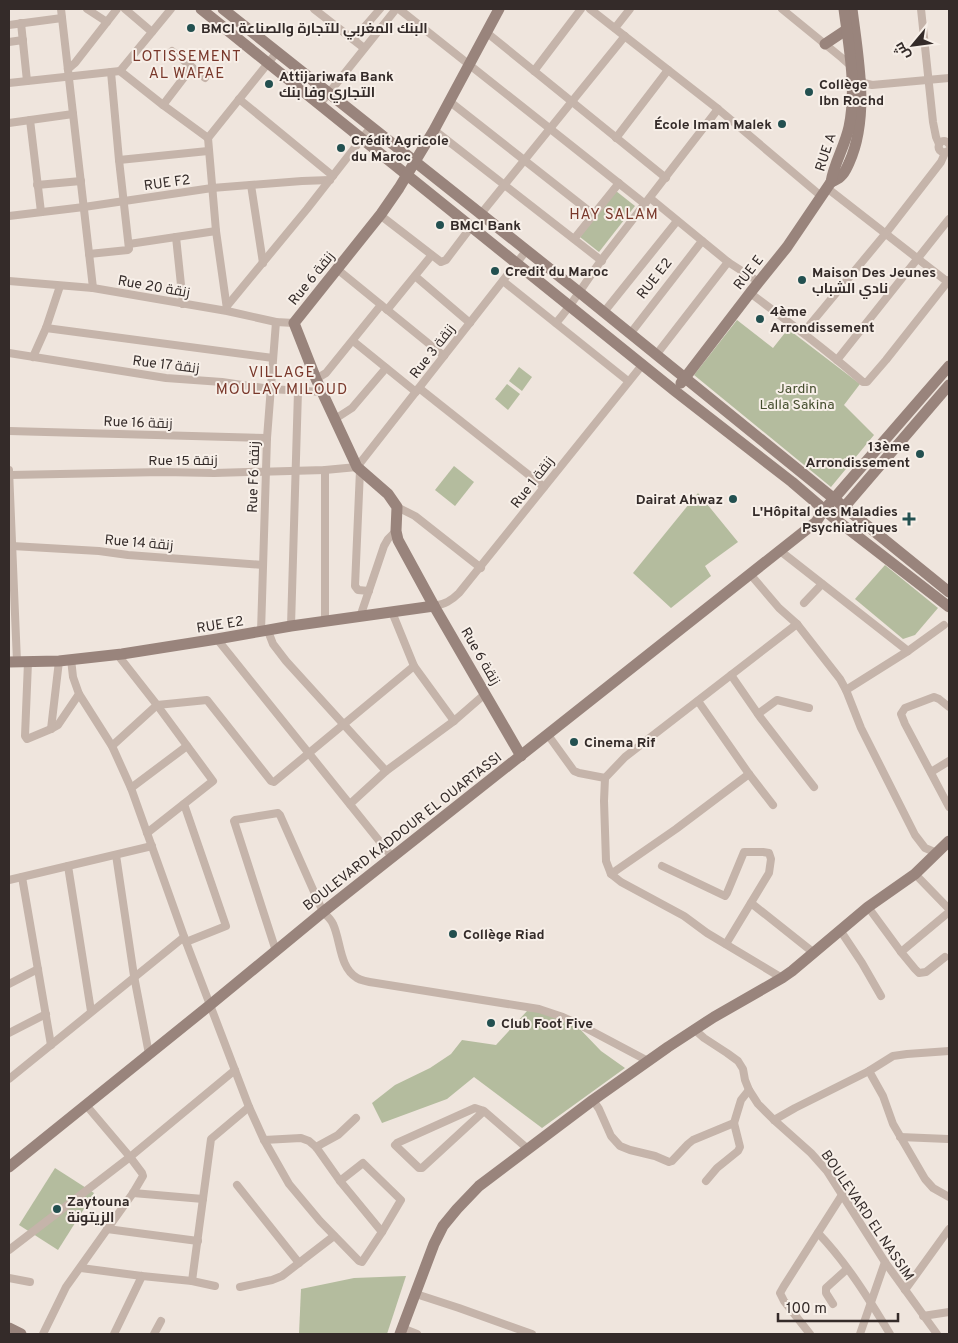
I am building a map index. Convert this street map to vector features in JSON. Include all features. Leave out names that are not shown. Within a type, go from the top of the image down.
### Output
[{"type":"main road","points":[[201,9],[792,482],[834,518],[949,607]]},
{"type":"main road","name":"Rue 6 زنقة","points":[[499,9],[434,130],[399,188],[380,215],[294,323],[322,392],[359,469],[388,494],[397,507],[396,531],[398,540],[520,756]]},
{"type":"main road","name":"RUE A","points":[[827,189],[843,148],[851,116],[851,66],[844,9]]},
{"type":"main road","name":"RUE A","points":[[827,189],[840,178],[853,153],[859,124],[860,78],[852,9]]},
{"type":"main road","points":[[230,11],[277,52],[604,312],[949,592]]},
{"type":"main road","points":[[825,44],[846,30]]},
{"type":"main road","name":"RUE E","points":[[675,390],[787,247],[827,189]]},
{"type":"main road","points":[[816,522],[824,510],[949,366]]},
{"type":"main road","points":[[816,522],[834,518],[845,507],[949,385]]},
{"type":"main road","points":[[886,439],[895,449]]},
{"type":"main road","name":"BOULEVARD KADDOUR EL OUARTASSI","points":[[9,1167],[323,912],[816,522]]},
{"type":"main road","name":"RUE E2","points":[[18,662],[65,660],[117,654],[217,640],[291,626],[434,606]]},
{"type":"main road","points":[[401,1331],[434,1244],[443,1226],[457,1208],[479,1186],[648,1061],[726,1010],[782,978],[868,908],[915,874],[949,841]]},
{"type":"main road","points":[[9,1328],[21,1334]]},
{"type":"street","points":[[62,9],[92,288]]},
{"type":"street","points":[[87,9],[107,22]]},
{"type":"street","points":[[68,72],[117,9]]},
{"type":"street","points":[[125,9],[152,32]]},
{"type":"street","points":[[9,83],[28,81],[68,72],[111,72],[120,70],[171,9]]},
{"type":"street","points":[[314,9],[364,48]]},
{"type":"street","points":[[354,39],[380,9]]},
{"type":"street","points":[[320,104],[364,48],[398,9],[470,63],[619,183],[677,221],[728,262],[759,282]]},
{"type":"street","points":[[534,71],[581,9]]},
{"type":"street","points":[[590,9],[718,109],[949,281],[869,381],[863,382],[750,293]]},
{"type":"street","points":[[615,28],[630,9]]},
{"type":"street","points":[[782,9],[851,66],[864,82],[872,85],[949,78]]},
{"type":"street","points":[[803,333],[886,233],[941,162],[948,146],[943,141],[939,144],[933,122],[921,9]]},
{"type":"street","points":[[222,26],[230,11]]},
{"type":"street","points":[[9,25],[62,18]]},
{"type":"street","points":[[21,23],[28,81]]},
{"type":"street","points":[[486,32],[666,178]]},
{"type":"street","points":[[480,215],[625,36]]},
{"type":"street","points":[[9,42],[23,40]]},
{"type":"street","points":[[172,50],[205,78]]},
{"type":"street","points":[[227,308],[216,231],[208,138],[277,52]]},
{"type":"street","points":[[163,105],[192,67]]},
{"type":"street","points":[[120,70],[208,138]]},
{"type":"street","points":[[616,138],[668,70]]},
{"type":"street","points":[[89,254],[129,249],[111,72]]},
{"type":"street","points":[[239,100],[331,178]]},
{"type":"street","points":[[449,101],[594,215]]},
{"type":"street","points":[[556,323],[571,306],[602,260],[718,109]]},
{"type":"street","points":[[9,123],[73,114]]},
{"type":"street","points":[[30,120],[41,212]]},
{"type":"street","points":[[227,308],[371,127]]},
{"type":"street","points":[[434,130],[602,260]]},
{"type":"street","points":[[119,160],[208,151]]},
{"type":"street","name":"RUE F2","points":[[9,216],[212,188],[331,178]]},
{"type":"street","points":[[38,185],[81,180]]},
{"type":"street","points":[[574,239],[619,183]]},
{"type":"street","points":[[251,185],[263,263]]},
{"type":"street","points":[[380,215],[441,262],[444,262],[472,226]]},
{"type":"street","points":[[837,360],[949,219]]},
{"type":"street","points":[[604,312],[677,221]]},
{"type":"street","points":[[129,244],[216,231]]},
{"type":"street","points":[[176,237],[183,304]]},
{"type":"street","name":"RUE E2","points":[[630,334],[702,241]]},
{"type":"street","name":"Rue 3 زنقة","points":[[359,469],[526,251]]},
{"type":"street","points":[[316,378],[326,373],[431,256]]},
{"type":"street","points":[[656,355],[728,262]]},
{"type":"street","points":[[337,270],[444,356]]},
{"type":"street","points":[[415,276],[470,323]]},
{"type":"street","name":"Rue 20 زنقة","points":[[9,281],[92,288],[183,304],[227,308],[276,322],[294,323]]},
{"type":"street","points":[[502,281],[628,381]]},
{"type":"street","points":[[33,357],[46,328],[60,286]]},
{"type":"street","name":"Rue F6 زنقة","points":[[265,632],[263,565],[265,472],[276,322]]},
{"type":"street","points":[[46,328],[273,358]]},
{"type":"street","points":[[353,341],[544,487]]},
{"type":"street","name":"Rue 17 زنقة","points":[[9,353],[166,378],[222,382],[270,389],[322,392]]},
{"type":"street","name":"Rue 1 زنقة","points":[[434,606],[445,604],[452,600],[481,568],[643,364]]},
{"type":"street","points":[[335,419],[352,408],[386,368]]},
{"type":"street","points":[[291,626],[298,391]]},
{"type":"street","name":"Rue 16 زنقة","points":[[9,431],[267,438]]},
{"type":"street","points":[[359,469],[355,586],[358,590],[369,590]]},
{"type":"street","name":"Rue 15 زنقة","points":[[9,476],[359,469]]},
{"type":"street","points":[[9,470],[12,546],[12,623],[18,662],[25,736],[27,739],[60,723],[79,694]]},
{"type":"street","points":[[325,470],[325,621]]},
{"type":"street","points":[[397,507],[415,516],[481,568]]},
{"type":"street","points":[[360,617],[384,546],[396,531]]},
{"type":"street","name":"Rue 14 زنقة","points":[[12,546],[99,551],[128,555],[263,565]]},
{"type":"street","points":[[779,550],[908,651]]},
{"type":"street","points":[[750,574],[779,608],[797,624],[834,671],[846,690],[859,723],[915,835],[925,848],[937,853]]},
{"type":"street","points":[[804,603],[822,584]]},
{"type":"street","points":[[392,612],[414,666],[454,721]]},
{"type":"street","points":[[782,978],[707,933],[684,916],[621,882],[611,874],[606,861],[605,778],[626,757],[797,624]]},
{"type":"street","points":[[846,690],[908,651],[944,625]]},
{"type":"street","points":[[265,632],[282,656],[386,772]]},
{"type":"street","points":[[217,640],[393,858]]},
{"type":"street","points":[[117,654],[213,782],[147,832]]},
{"type":"street","points":[[51,729],[65,660]]},
{"type":"street","points":[[65,660],[79,694],[112,746],[131,788],[185,939],[249,1107],[264,1140],[289,1184],[320,1221],[361,1262],[402,1201],[363,1163],[340,1181]]},
{"type":"street","points":[[112,746],[157,705],[208,700],[272,782],[414,666]]},
{"type":"street","points":[[731,675],[758,714],[814,787]]},
{"type":"street","points":[[350,804],[386,772],[454,721],[485,694]]},
{"type":"street","points":[[949,707],[934,697],[902,711],[902,718],[949,807]]},
{"type":"street","points":[[758,714],[777,700],[809,708]]},
{"type":"street","points":[[698,701],[773,805]]},
{"type":"street","points":[[548,735],[574,771],[605,778]]},
{"type":"street","points":[[131,788],[187,746]]},
{"type":"street","points":[[931,772],[949,761]]},
{"type":"street","points":[[611,874],[676,829],[749,774]]},
{"type":"street","points":[[9,1078],[134,976],[185,939],[226,926],[184,804]]},
{"type":"street","points":[[276,951],[234,820],[279,813],[323,912],[333,923],[347,967],[355,977],[361,980],[539,1010],[576,1023],[648,1061]]},
{"type":"street","points":[[9,880],[152,846]]},
{"type":"street","points":[[662,866],[725,896],[744,852],[767,852],[771,855],[769,873],[726,944]]},
{"type":"street","points":[[116,855],[134,976],[149,1054]]},
{"type":"street","points":[[68,866],[91,1011]]},
{"type":"street","points":[[901,952],[949,910],[915,874]]},
{"type":"street","points":[[22,877],[51,1045]]},
{"type":"street","points":[[752,903],[814,953]]},
{"type":"street","points":[[868,908],[919,973],[926,972],[945,957]]},
{"type":"street","points":[[840,930],[881,996]]},
{"type":"street","points":[[9,984],[38,969]]},
{"type":"street","points":[[9,1033],[46,1014]]},
{"type":"street","name":"BOULEVARD EL NASSIM","points":[[694,1030],[734,1057],[742,1065],[749,1090],[758,1104],[811,1153],[826,1171],[885,1262],[937,1334]]},
{"type":"street","points":[[774,1120],[897,1055],[949,1051]]},
{"type":"street","points":[[9,1250],[130,1157],[235,1070]]},
{"type":"street","points":[[869,1071],[883,1096],[893,1124],[930,1186],[949,1197]]},
{"type":"street","points":[[706,1181],[717,1168],[738,1151],[740,1146],[734,1123],[741,1100],[749,1090]]},
{"type":"street","points":[[593,1100],[611,1136],[620,1146],[655,1156],[668,1162],[672,1162],[693,1140],[734,1123]]},
{"type":"street","points":[[43,1334],[66,1287],[133,1193],[142,1174],[86,1105]]},
{"type":"street","points":[[192,1281],[211,1139],[249,1107]]},
{"type":"street","points":[[484,1111],[422,1168],[419,1168],[395,1145],[472,1108],[477,1108],[484,1111],[528,1149]]},
{"type":"street","points":[[316,1148],[338,1135],[356,1118]]},
{"type":"street","points":[[900,1137],[948,1139]]},
{"type":"street","points":[[264,1140],[301,1138],[309,1141],[382,1232]]},
{"type":"street","points":[[237,1185],[300,1263]]},
{"type":"street","points":[[133,1193],[203,1199]]},
{"type":"street","points":[[810,1334],[780,1293],[842,1195]]},
{"type":"street","points":[[108,1229],[198,1241]]},
{"type":"street","points":[[905,1290],[949,1229]]},
{"type":"street","points":[[818,1233],[872,1303],[890,1334]]},
{"type":"street","points":[[240,1287],[272,1280],[289,1271],[334,1236]]},
{"type":"street","points":[[860,1334],[885,1262]]},
{"type":"street","points":[[81,1268],[192,1281],[215,1286]]},
{"type":"street","points":[[833,1304],[826,1293],[826,1288],[847,1269]]},
{"type":"street","points":[[114,1334],[142,1276]]},
{"type":"street","points":[[9,1278],[30,1282]]},
{"type":"street","points":[[416,1294],[532,1334]]},
{"type":"street","points":[[923,1316],[949,1312]]},
{"type":"street","points":[[154,1334],[161,1321]]},
{"type":"street","points":[[401,1331],[417,1334]]},
{"type":"green space","points":[[616,191],[635,206],[599,252],[580,237]]},
{"type":"green space","name":"Jardin Lalla Sakina","points":[[737,320],[773,348],[788,329],[860,384],[844,405],[874,435],[831,487],[694,375]]},
{"type":"green space","points":[[519,367],[532,377],[522,391],[509,381]]},
{"type":"green space","points":[[507,384],[520,394],[508,410],[495,399]]},
{"type":"green space","points":[[454,466],[474,482],[455,506],[435,490]]},
{"type":"green space","points":[[698,493],[738,542],[705,566],[711,576],[671,608],[633,573]]},
{"type":"green space","points":[[885,565],[938,608],[915,635],[903,639],[855,599]]},
{"type":"green space","points":[[527,1011],[546,1012],[576,1025],[601,1051],[625,1068],[542,1128],[474,1077],[447,1099],[382,1123],[372,1103],[395,1085],[430,1068],[451,1054],[462,1040],[496,1045]]},
{"type":"green space","name":"Zaytouna الزيتونة","points":[[55,1168],[94,1193],[58,1250],[19,1225]]},
{"type":"green space","points":[[406,1276],[387,1334],[299,1334],[301,1289],[354,1278]]},
{"type":"place","name":"BMCI البنك المغربي للتجارة والصناعة","points":[[191,28]]},
{"type":"place","name":"Attijariwafa Bank التجاري وفا بنك","points":[[269,84]]},
{"type":"place","name":"Collège Ibn Rochd","points":[[809,92]]},
{"type":"place","name":"École Imam Malek","points":[[782,124]]},
{"type":"place","name":"Crédit Agricole du Maroc","points":[[341,148]]},
{"type":"place","name":"BMCI Bank","points":[[440,225]]},
{"type":"place","name":"Credit du Maroc","points":[[495,271]]},
{"type":"place","name":"Maison Des Jeunes نادي الشباب","points":[[802,280]]},
{"type":"place","name":"4ème Arrondissement","points":[[760,319]]},
{"type":"place","name":"13ème Arrondissement","points":[[920,454]]},
{"type":"place","name":"Dairat Ahwaz","points":[[733,499]]},
{"type":"place","name":"L'Hôpital des Maladies Psychiatriques","points":[[909,519]]},
{"type":"place","name":"Cinema Rif","points":[[574,742]]},
{"type":"place","name":"Collège Riad","points":[[453,934]]},
{"type":"place","name":"Club Foot Five","points":[[491,1023]]},
{"type":"place","name":"Zaytouna الزيتونة","points":[[57,1209]]},
{"type":"district","name":"LOTISSEMENT AL WAFAE","points":[[187,64]]},
{"type":"district","name":"HAY SALAM","points":[[614,214]]},
{"type":"district","name":"VILLAGE MOULAY MILOUD","points":[[282,380]]}]
